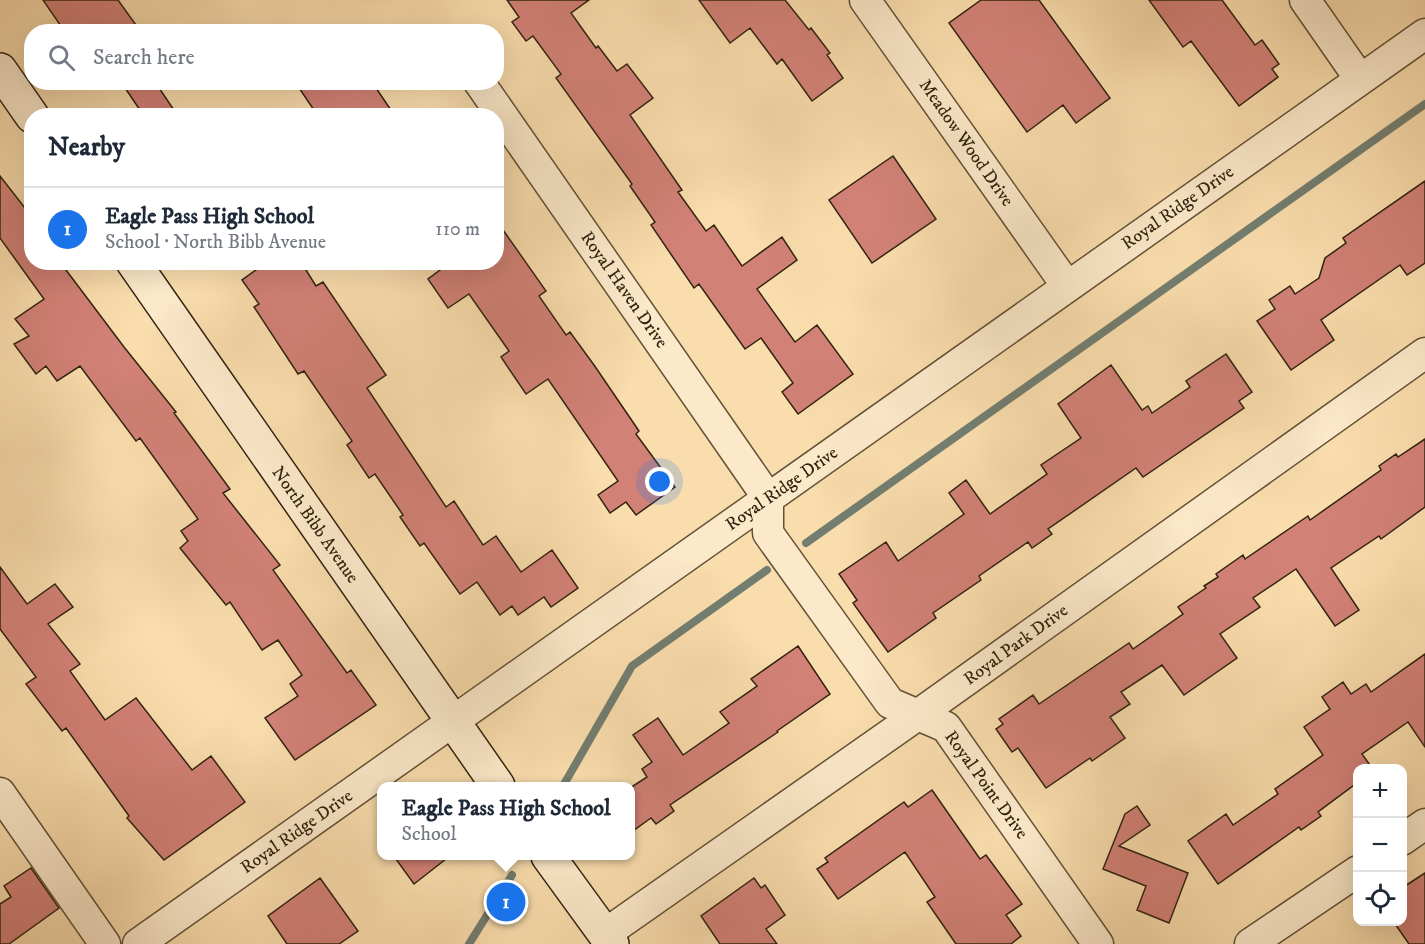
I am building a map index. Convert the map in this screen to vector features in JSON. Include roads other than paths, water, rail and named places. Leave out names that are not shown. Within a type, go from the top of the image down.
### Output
[{"type":"main road","points":[[0,70],[26,108]]},
{"type":"main road","name":"North Bibb Avenue","points":[[139,270],[495,782]]},
{"type":"main road","points":[[552,860],[608,939]]},
{"type":"street","name":"Meadow Wood Drive","points":[[865,0],[1067,286]]},
{"type":"street","points":[[1305,0],[1360,79]]},
{"type":"street","name":"Royal Ridge Drive","points":[[138,944],[1425,33]]},
{"type":"street","name":"Royal Haven Drive","points":[[485,90],[497,108]]},
{"type":"street","name":"Royal Haven Drive","points":[[504,118],[768,498]]},
{"type":"street","name":"Royal Park Drive","points":[[608,939],[1425,353]]},
{"type":"street","name":"Royal Point Drive","points":[[768,498],[768,533],[890,704],[946,727],[1098,944]]},
{"type":"street","points":[[0,793],[105,944]]},
{"type":"street","points":[[1407,837],[1425,824]]},
{"type":"street","points":[[1250,944],[1357,872]]},
{"type":"waterway","points":[[806,543],[1425,104]]},
{"type":"waterway","points":[[565,782],[632,666],[767,570]]},
{"type":"waterway","points":[[469,944],[512,875]]},
{"type":"place","name":"Eagle Pass High School","points":[[506,902]]}]
